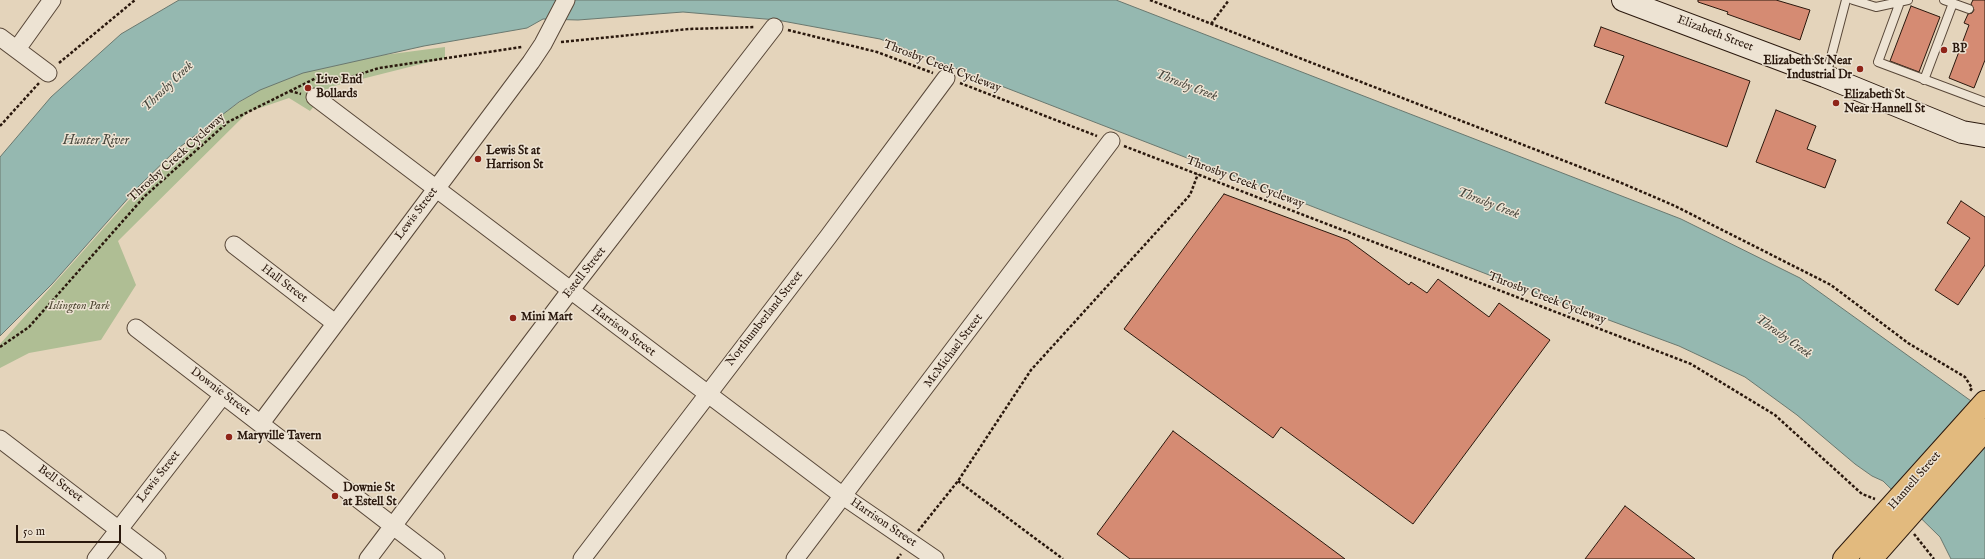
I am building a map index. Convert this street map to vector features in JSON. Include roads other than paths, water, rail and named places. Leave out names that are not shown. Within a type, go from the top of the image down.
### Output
[{"type":"highway","name":"Hannell Street","points":[[1844,559],[1886,502],[1978,401]]},
{"type":"highway","name":"Hannell Street","points":[[1871,559],[1985,430]]},
{"type":"main road","name":"Elizabeth Street","points":[[1623,0],[1826,76],[1962,132],[1985,136]]},
{"type":"main road","name":"Elizabeth Street","points":[[1962,132],[1985,152]]},
{"type":"street","points":[[16,49],[52,0]]},
{"type":"street","name":"Lewis Street","points":[[261,423],[335,322],[531,62],[566,0]]},
{"type":"street","name":"Estell Street","points":[[368,559],[570,291],[774,27]]},
{"type":"street","points":[[0,37],[48,73]]},
{"type":"street","name":"Northumberland Street","points":[[582,559],[707,393],[828,237],[946,78]]},
{"type":"street","name":"Harrison Street","points":[[315,96],[570,291],[843,496],[911,541],[935,559]]},
{"type":"street","name":"McMichael Street","points":[[795,559],[1111,141]]},
{"type":"street","name":"Hall Street","points":[[234,245],[335,322]]},
{"type":"street","name":"Downie Street","points":[[136,328],[436,559]]},
{"type":"street","name":"Lewis Street","points":[[96,559],[223,395]]},
{"type":"street","name":"Bell Street","points":[[0,439],[157,559]]},
{"type":"lane","points":[[1826,76],[1846,0]]},
{"type":"lane","points":[[1853,0],[1876,7],[1904,1]]},
{"type":"lane","points":[[1944,0],[1969,9]]},
{"type":"lane","points":[[1904,1],[1878,62],[1985,102]]},
{"type":"lane","points":[[1924,80],[1953,3]]},
{"type":"water","name":"Hunter River","points":[[179,0],[1116,0],[1681,219],[1800,278],[1985,411],[1985,559],[1951,559],[1940,537],[1883,481],[1872,476],[1855,464],[1797,415],[1745,377],[1679,346],[1533,292],[880,39],[777,20],[683,12],[578,20],[543,19],[527,28],[424,46],[303,73],[260,90],[239,102],[176,150],[139,186],[52,284],[0,336],[0,157],[51,97],[121,34]]},
{"type":"place","name":"BP","points":[[1944,50]]},
{"type":"place","name":"Elizabeth St Near Industrial Dr","points":[[1860,69]]},
{"type":"place","name":"Live End Bollards","points":[[308,88]]},
{"type":"place","name":"Elizabeth St Near Hannell St","points":[[1836,103]]},
{"type":"place","name":"Lewis St at Harrison St","points":[[478,159]]},
{"type":"place","name":"Mini Mart","points":[[513,318]]},
{"type":"place","name":"Maryville Tavern","points":[[229,437]]},
{"type":"place","name":"Downie St at Estell St","points":[[335,496]]},
{"type":"water label","name":"Throsby Creek","points":[[1186,86]]},
{"type":"water label","name":"Throsby Creek","points":[[168,87]]},
{"type":"water label","name":"Throsby Creek","points":[[1488,204]]},
{"type":"water label","name":"Throsby Creek","points":[[1783,337]]},
{"type":"park label","name":"Islington Park","points":[[79,307]]}]
